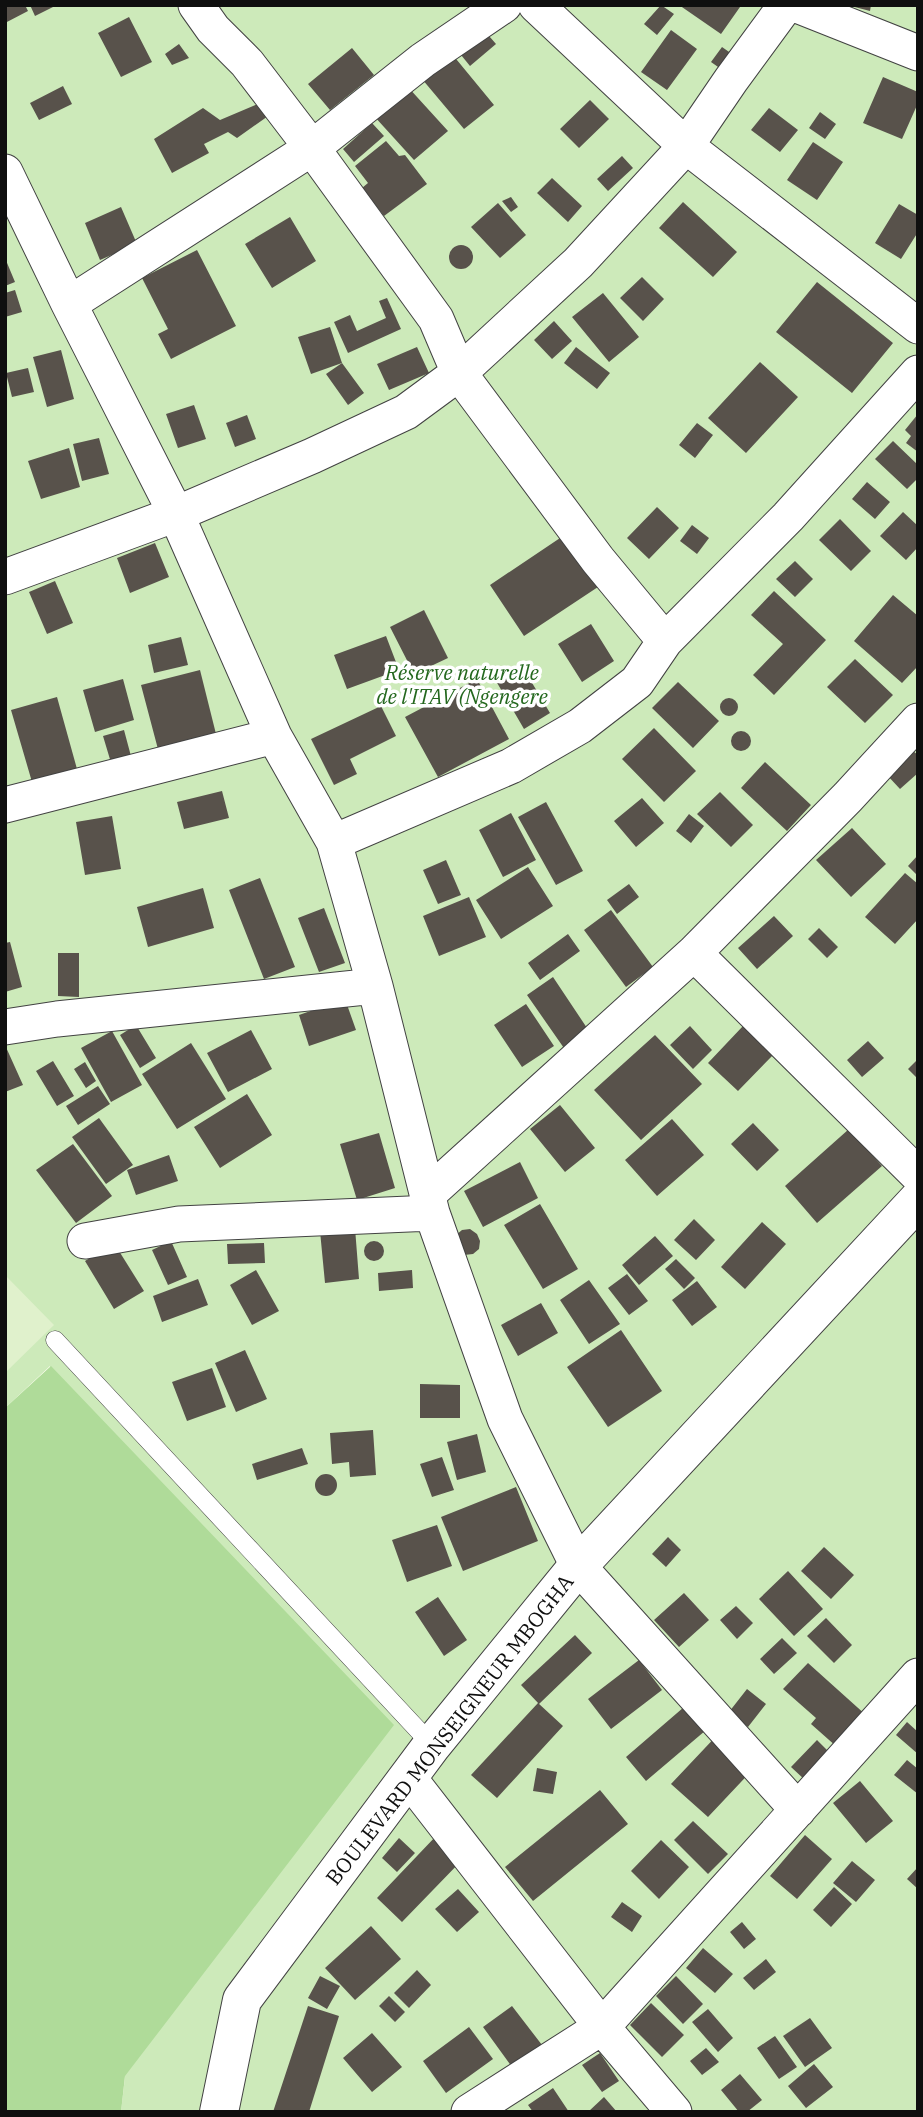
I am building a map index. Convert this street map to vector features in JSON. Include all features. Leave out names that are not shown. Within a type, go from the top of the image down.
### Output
[{"type":"street","points":[[196,5],[213,29],[247,63],[312,148],[436,319],[459,373],[598,560],[665,642]]},
{"type":"street","points":[[69,304],[312,148],[423,60],[504,5]]},
{"type":"street","points":[[536,5],[686,146],[918,326]]},
{"type":"street","points":[[5,577],[176,514],[312,456],[405,412],[459,373],[578,263],[686,146],[786,5]]},
{"type":"street","points":[[797,5],[918,52]]},
{"type":"street","points":[[10,195],[176,514],[274,736],[334,842],[375,986],[429,1204],[505,1419],[578,1566],[798,1810]]},
{"type":"street","points":[[334,842],[511,766],[580,726],[637,682],[665,642],[788,517],[918,373]]},
{"type":"street","points":[[85,1241],[179,1224],[429,1204],[694,953],[848,797],[918,721]]},
{"type":"street","points":[[5,804],[274,736]]},
{"type":"street","points":[[694,953],[918,1175]]},
{"type":"street","points":[[5,1027],[57,1019],[375,986]]},
{"type":"street","name":"BOULEVARD MONSEIGNEUR MBOGHA","points":[[219,2112],[242,2000],[432,1745],[578,1566],[918,1200]]},
{"type":"street","points":[[469,2112],[602,2027],[918,1676]]},
{"type":"street","points":[[408,1777],[602,2027],[674,2112]]},
{"type":"lane","points":[[55,1340],[432,1745]]},
{"type":"green space","name":"Réserve naturelle de l'ITAV (Ngengere","points":[[5,5],[918,5],[918,2112],[121,2112],[125,2077],[50,1366],[5,1408]]},
{"type":"green space","points":[[5,1275],[54,1325],[5,1373]]},
{"type":"green space","points":[[51,1366],[394,1725],[125,2076],[121,2112],[5,2112],[5,1408]]},
{"type":"building","points":[[5,5],[25,5],[28,11],[5,23]]},
{"type":"building","points":[[30,5],[57,5],[35,16]]},
{"type":"building","points":[[661,5],[674,14],[657,35],[644,24]]},
{"type":"building","points":[[679,5],[738,5],[740,7],[721,34]]},
{"type":"building","points":[[847,5],[871,5],[870,11]]},
{"type":"building","points":[[129,17],[152,62],[121,77],[98,33]]},
{"type":"building","points":[[483,29],[496,44],[470,66],[457,50]]},
{"type":"building","points":[[671,30],[697,49],[667,90],[641,72]]},
{"type":"building","points":[[179,44],[189,58],[172,65],[165,54]]},
{"type":"building","points":[[722,47],[732,54],[721,69],[711,62]]},
{"type":"building","points":[[352,48],[374,75],[330,110],[308,84]]},
{"type":"building","points":[[452,54],[494,105],[464,129],[422,79]]},
{"type":"building","points":[[883,77],[918,92],[918,103],[902,139],[863,123]]},
{"type":"building","points":[[63,86],[72,104],[39,120],[30,103]]},
{"type":"building","points":[[407,86],[448,131],[414,160],[374,116]]},
{"type":"building","points":[[590,100],[609,119],[579,148],[560,129]]},
{"type":"building","points":[[260,103],[271,114],[237,138],[228,132],[204,144],[209,153],[172,173],[154,139],[203,108],[220,120]]},
{"type":"building","points":[[769,108],[798,130],[780,152],[751,130]]},
{"type":"building","points":[[820,112],[836,124],[825,139],[809,128]]},
{"type":"building","points":[[372,123],[384,136],[354,162],[343,149]]},
{"type":"building","points":[[386,141],[399,156],[405,155],[427,184],[384,216],[362,188],[368,183],[355,166]]},
{"type":"building","points":[[813,142],[843,162],[817,200],[787,180]]},
{"type":"building","points":[[622,156],[633,168],[608,191],[597,179]]},
{"type":"building","points":[[552,178],[582,206],[568,222],[537,193]]},
{"type":"building","points":[[511,197],[518,207],[511,212],[502,201]]},
{"type":"building","points":[[683,202],[737,252],[713,277],[659,228]]},
{"type":"building","points":[[498,203],[526,235],[500,258],[471,227]]},
{"type":"building","points":[[899,204],[918,215],[918,232],[901,259],[875,243]]},
{"type":"building","points":[[121,207],[137,244],[100,260],[85,223]]},
{"type":"building","points":[[290,217],[316,261],[272,288],[245,244]]},
{"type":"building","points":[[461,245],[472,252],[473,257],[466,268],[461,269],[450,262],[449,257],[456,246]]},
{"type":"building","points":[[197,250],[236,326],[171,359],[158,334],[168,329],[142,278]]},
{"type":"building","points":[[5,258],[15,282],[5,286]]},
{"type":"building","points":[[642,277],[664,299],[643,321],[620,298]]},
{"type":"building","points":[[817,282],[893,343],[852,393],[776,332]]},
{"type":"building","points":[[15,290],[22,312],[5,317],[5,293]]},
{"type":"building","points":[[603,293],[639,337],[609,362],[572,317]]},
{"type":"building","points":[[387,298],[401,329],[348,353],[334,322],[350,315],[357,331],[386,318],[379,301]]},
{"type":"building","points":[[554,321],[572,341],[552,359],[534,340]]},
{"type":"building","points":[[330,327],[342,363],[311,374],[298,337]]},
{"type":"building","points":[[417,347],[429,373],[389,390],[377,364]]},
{"type":"building","points":[[576,347],[610,373],[597,389],[564,363]]},
{"type":"building","points":[[61,350],[74,399],[47,407],[33,357]]},
{"type":"building","points":[[760,362],[798,397],[746,453],[708,418]]},
{"type":"building","points":[[342,363],[364,393],[348,405],[326,374]]},
{"type":"building","points":[[28,368],[34,392],[12,397],[6,373]]},
{"type":"building","points":[[194,405],[206,439],[178,448],[166,414]]},
{"type":"building","points":[[918,414],[918,452],[906,443],[911,436],[905,430]]},
{"type":"building","points":[[247,415],[256,439],[235,447],[226,423]]},
{"type":"building","points":[[697,423],[713,435],[695,458],[679,445]]},
{"type":"building","points":[[99,438],[109,474],[82,481],[73,444]]},
{"type":"building","points":[[893,441],[918,465],[918,478],[907,489],[875,459]]},
{"type":"building","points":[[69,448],[80,487],[41,499],[28,461]]},
{"type":"building","points":[[867,482],[890,502],[875,519],[852,499]]},
{"type":"building","points":[[657,507],[679,528],[649,559],[627,538]]},
{"type":"building","points":[[903,512],[918,526],[918,547],[906,560],[880,536]]},
{"type":"building","points":[[840,519],[871,551],[851,571],[819,540]]},
{"type":"building","points":[[692,525],[709,538],[697,554],[680,541]]},
{"type":"building","points":[[566,534],[601,585],[524,636],[490,585]]},
{"type":"building","points":[[155,543],[169,577],[130,593],[117,558]]},
{"type":"building","points":[[795,561],[813,579],[795,597],[776,579]]},
{"type":"building","points":[[55,581],[73,623],[47,634],[29,592]]},
{"type":"building","points":[[774,591],[826,640],[774,695],[753,675],[783,644],[751,615]]},
{"type":"building","points":[[893,595],[918,616],[918,666],[902,683],[854,641]]},
{"type":"building","points":[[424,610],[448,658],[414,674],[390,627]]},
{"type":"building","points":[[591,624],[614,661],[582,682],[558,644]]},
{"type":"building","points":[[386,636],[399,670],[347,689],[334,655]]},
{"type":"building","points":[[181,637],[188,665],[154,673],[148,645]]},
{"type":"building","points":[[855,659],[893,695],[865,723],[827,687]]},
{"type":"building","points":[[522,666],[550,713],[524,729],[496,681]]},
{"type":"building","points":[[200,670],[217,738],[159,753],[141,685]]},
{"type":"building","points":[[123,679],[134,720],[95,732],[83,690]]},
{"type":"building","points":[[477,679],[509,739],[438,777],[405,717]]},
{"type":"building","points":[[678,682],[719,721],[693,748],[652,708]]},
{"type":"building","points":[[57,697],[77,769],[32,782],[11,710]]},
{"type":"building","points":[[729,698],[735,701],[738,707],[735,713],[729,716],[723,713],[720,707],[723,701]]},
{"type":"building","points":[[381,706],[396,736],[350,759],[357,774],[334,785],[311,739]]},
{"type":"building","points":[[654,728],[696,771],[664,802],[622,759]]},
{"type":"building","points":[[124,730],[132,760],[112,766],[103,736]]},
{"type":"building","points":[[741,731],[748,734],[751,741],[748,748],[741,751],[734,748],[731,741],[734,734]]},
{"type":"building","points":[[913,751],[918,755],[918,773],[900,789],[887,775]]},
{"type":"building","points":[[765,762],[811,805],[787,831],[741,788]]},
{"type":"building","points":[[222,791],[229,818],[184,829],[177,802]]},
{"type":"building","points":[[720,792],[753,825],[731,847],[697,814]]},
{"type":"building","points":[[642,798],[664,823],[636,847],[614,821]]},
{"type":"building","points":[[546,802],[583,871],[556,885],[518,817]]},
{"type":"building","points":[[511,813],[536,860],[503,877],[479,830]]},
{"type":"building","points":[[689,814],[704,826],[691,843],[676,831]]},
{"type":"building","points":[[112,816],[121,869],[85,875],[76,822]]},
{"type":"building","points":[[852,828],[886,864],[851,897],[816,860]]},
{"type":"building","points":[[918,855],[918,876],[908,866]]},
{"type":"building","points":[[446,860],[461,895],[438,904],[423,870]]},
{"type":"building","points":[[528,867],[553,906],[501,939],[476,900]]},
{"type":"building","points":[[905,873],[918,884],[918,919],[895,944],[865,917]]},
{"type":"building","points":[[260,878],[295,967],[264,979],[229,890]]},
{"type":"building","points":[[629,884],[639,897],[617,914],[607,900]]},
{"type":"building","points":[[203,888],[214,928],[148,947],[137,907]]},
{"type":"building","points":[[469,897],[486,937],[439,956],[423,916]]},
{"type":"building","points":[[324,908],[345,963],[319,972],[298,918]]},
{"type":"building","points":[[611,910],[653,967],[626,987],[584,930]]},
{"type":"building","points":[[774,916],[793,936],[757,969],[738,948]]},
{"type":"building","points":[[819,928],[838,947],[827,958],[808,939]]},
{"type":"building","points":[[568,934],[580,951],[540,980],[528,963]]},
{"type":"building","points":[[10,942],[22,987],[5,992],[5,943]]},
{"type":"building","points":[[58,953],[79,953],[79,997],[58,996]]},
{"type":"building","points":[[553,977],[591,1034],[566,1051],[527,995]]},
{"type":"building","points":[[345,999],[356,1030],[309,1046],[299,1015]]},
{"type":"building","points":[[526,1004],[554,1046],[522,1067],[494,1025]]},
{"type":"building","points":[[136,1025],[156,1058],[140,1068],[120,1035]]},
{"type":"building","points":[[690,1026],[712,1050],[693,1069],[670,1045]]},
{"type":"building","points":[[743,1026],[773,1055],[738,1091],[708,1063]]},
{"type":"building","points":[[251,1030],[272,1069],[228,1092],[207,1053]]},
{"type":"building","points":[[112,1031],[142,1085],[111,1102],[81,1048]]},
{"type":"building","points":[[655,1035],[702,1084],[641,1140],[594,1090]]},
{"type":"building","points":[[868,1041],[884,1058],[862,1077],[847,1060]]},
{"type":"building","points":[[191,1043],[226,1099],[177,1129],[142,1074]]},
{"type":"building","points":[[5,1045],[23,1085],[5,1092]]},
{"type":"building","points":[[918,1059],[918,1079],[908,1069]]},
{"type":"building","points":[[53,1061],[74,1096],[57,1106],[36,1071]]},
{"type":"building","points":[[85,1062],[96,1081],[86,1088],[74,1069]]},
{"type":"building","points":[[98,1086],[110,1104],[78,1125],[66,1106]]},
{"type":"building","points":[[247,1094],[272,1135],[220,1168],[194,1127]]},
{"type":"building","points":[[560,1105],[595,1148],[565,1172],[530,1129]]},
{"type":"building","points":[[99,1118],[133,1165],[106,1184],[72,1137]]},
{"type":"building","points":[[672,1119],[704,1155],[657,1196],[625,1160]]},
{"type":"building","points":[[753,1123],[779,1150],[757,1171],[731,1144]]},
{"type":"building","points":[[849,1129],[882,1166],[817,1223],[785,1186]]},
{"type":"building","points":[[379,1133],[395,1188],[357,1200],[340,1144]]},
{"type":"building","points":[[73,1144],[112,1196],[76,1223],[36,1170]]},
{"type":"building","points":[[169,1155],[178,1181],[136,1195],[127,1170]]},
{"type":"building","points":[[520,1162],[538,1198],[483,1227],[464,1191]]},
{"type":"building","points":[[540,1204],[578,1269],[543,1289],[504,1225]]},
{"type":"building","points":[[694,1219],[715,1240],[696,1260],[674,1240]]},
{"type":"building","points":[[762,1222],[786,1244],[745,1289],[721,1267]]},
{"type":"building","points":[[355,1228],[359,1279],[325,1283],[320,1231]]},
{"type":"building","points":[[470,1229],[477,1234],[479,1249],[473,1254],[464,1255],[456,1235],[462,1230]]},
{"type":"building","points":[[655,1236],[673,1256],[639,1285],[622,1265]]},
{"type":"building","points":[[171,1241],[187,1277],[168,1285],[152,1250]]},
{"type":"building","points":[[374,1241],[381,1244],[384,1251],[381,1258],[374,1261],[367,1258],[364,1251],[367,1244]]},
{"type":"building","points":[[114,1243],[144,1291],[114,1309],[85,1261]]},
{"type":"building","points":[[264,1243],[265,1263],[228,1264],[227,1244]]},
{"type":"building","points":[[676,1259],[695,1278],[684,1289],[665,1269]]},
{"type":"building","points":[[256,1270],[279,1311],[252,1325],[230,1285]]},
{"type":"building","points":[[412,1270],[413,1288],[379,1291],[378,1273]]},
{"type":"building","points":[[627,1274],[648,1301],[629,1315],[608,1288]]},
{"type":"building","points":[[198,1279],[208,1305],[162,1322],[153,1296]]},
{"type":"building","points":[[589,1280],[620,1324],[589,1344],[560,1300]]},
{"type":"building","points":[[697,1281],[717,1307],[692,1326],[672,1300]]},
{"type":"building","points":[[541,1303],[558,1333],[518,1356],[501,1325]]},
{"type":"building","points":[[621,1330],[662,1391],[608,1427],[567,1367]]},
{"type":"building","points":[[245,1350],[267,1399],[236,1412],[215,1363]]},
{"type":"building","points":[[212,1368],[226,1407],[187,1421],[172,1382]]},
{"type":"building","points":[[420,1384],[460,1385],[460,1418],[420,1418]]},
{"type":"building","points":[[373,1430],[376,1475],[350,1477],[349,1462],[332,1464],[330,1433]]},
{"type":"building","points":[[477,1434],[486,1472],[457,1480],[447,1442]]},
{"type":"building","points":[[302,1448],[308,1464],[257,1480],[252,1464]]},
{"type":"building","points":[[442,1457],[454,1490],[432,1497],[420,1464]]},
{"type":"building","points":[[326,1474],[334,1477],[337,1485],[334,1493],[326,1496],[318,1493],[315,1485],[318,1477]]},
{"type":"building","points":[[516,1487],[538,1541],[463,1571],[441,1517]]},
{"type":"building","points":[[437,1525],[452,1566],[407,1582],[392,1540]]},
{"type":"building","points":[[668,1537],[681,1550],[666,1567],[652,1554]]},
{"type":"building","points":[[824,1547],[854,1575],[831,1599],[801,1571]]},
{"type":"building","points":[[788,1571],[823,1609],[794,1636],[759,1599]]},
{"type":"building","points":[[684,1593],[709,1620],[679,1647],[654,1620]]},
{"type":"building","points":[[438,1597],[467,1640],[444,1656],[415,1612]]},
{"type":"building","points":[[736,1606],[753,1623],[737,1639],[720,1620]]},
{"type":"building","points":[[826,1618],[852,1645],[834,1663],[807,1636]]},
{"type":"building","points":[[575,1635],[592,1653],[539,1704],[521,1685]]},
{"type":"building","points":[[782,1638],[797,1653],[774,1674],[760,1659]]},
{"type":"building","points":[[639,1660],[662,1690],[611,1729],[588,1699]]},
{"type":"building","points":[[808,1663],[867,1716],[837,1747],[811,1724],[816,1718],[783,1689]]},
{"type":"building","points":[[747,1689],[766,1704],[748,1727],[729,1712]]},
{"type":"building","points":[[691,1701],[712,1725],[646,1781],[626,1757]]},
{"type":"building","points":[[538,1703],[563,1726],[497,1798],[471,1775]]},
{"type":"building","points":[[907,1722],[918,1732],[918,1754],[896,1735]]},
{"type":"building","points":[[721,1731],[757,1765],[708,1817],[671,1784]]},
{"type":"building","points":[[817,1740],[830,1753],[805,1780],[791,1767]]},
{"type":"building","points":[[907,1760],[918,1769],[918,1794],[894,1775]]},
{"type":"building","points":[[537,1768],[557,1772],[553,1794],[533,1791]]},
{"type":"building","points":[[860,1781],[893,1821],[866,1843],[833,1803]]},
{"type":"building","points":[[600,1790],[628,1824],[533,1901],[505,1867]]},
{"type":"building","points":[[693,1821],[728,1854],[708,1874],[674,1840]]},
{"type":"building","points":[[437,1835],[463,1859],[402,1922],[377,1898]]},
{"type":"building","points":[[805,1835],[832,1859],[797,1899],[770,1876]]},
{"type":"building","points":[[399,1838],[415,1853],[397,1872],[382,1858]]},
{"type":"building","points":[[661,1840],[689,1867],[659,1899],[631,1871]]},
{"type":"building","points":[[852,1861],[875,1880],[856,1902],[833,1883]]},
{"type":"building","points":[[918,1867],[918,1889],[907,1879]]},
{"type":"building","points":[[834,1887],[852,1904],[831,1927],[813,1910]]},
{"type":"building","points":[[458,1889],[479,1912],[457,1932],[435,1909]]},
{"type":"building","points":[[622,1902],[642,1916],[632,1932],[611,1917]]},
{"type":"building","points":[[742,1922],[756,1939],[744,1949],[730,1932]]},
{"type":"building","points":[[371,1926],[401,1959],[355,2000],[325,1968]]},
{"type":"building","points":[[703,1948],[733,1974],[715,1993],[686,1968]]},
{"type":"building","points":[[766,1959],[776,1972],[754,1990],[743,1978]]},
{"type":"building","points":[[417,1970],[431,1985],[409,2008],[394,1993]]},
{"type":"building","points":[[320,1976],[340,1986],[327,2009],[308,1998]]},
{"type":"building","points":[[676,1976],[703,2004],[683,2024],[656,1996]]},
{"type":"building","points":[[389,1996],[405,2012],[395,2022],[379,2006]]},
{"type":"building","points":[[651,2003],[684,2035],[662,2057],[630,2025]]},
{"type":"building","points":[[308,2006],[339,2016],[309,2112],[273,2112]]},
{"type":"building","points":[[512,2006],[542,2045],[512,2067],[483,2027]]},
{"type":"building","points":[[708,2009],[733,2038],[718,2052],[692,2022]]},
{"type":"building","points":[[810,2018],[832,2048],[805,2067],[783,2036]]},
{"type":"building","points":[[469,2027],[493,2059],[446,2093],[423,2061]]},
{"type":"building","points":[[372,2033],[402,2067],[372,2092],[343,2058]]},
{"type":"building","points":[[775,2036],[797,2067],[779,2079],[757,2048]]},
{"type":"building","points":[[706,2048],[719,2062],[702,2075],[690,2061]]},
{"type":"building","points":[[600,2053],[619,2081],[602,2092],[582,2065]]},
{"type":"building","points":[[814,2064],[833,2087],[806,2108],[788,2086]]},
{"type":"building","points":[[740,2074],[762,2100],[747,2112],[739,2112],[721,2090]]},
{"type":"building","points":[[553,2088],[569,2112],[533,2112],[528,2105]]},
{"type":"building","points":[[604,2097],[617,2112],[588,2112]]}]
